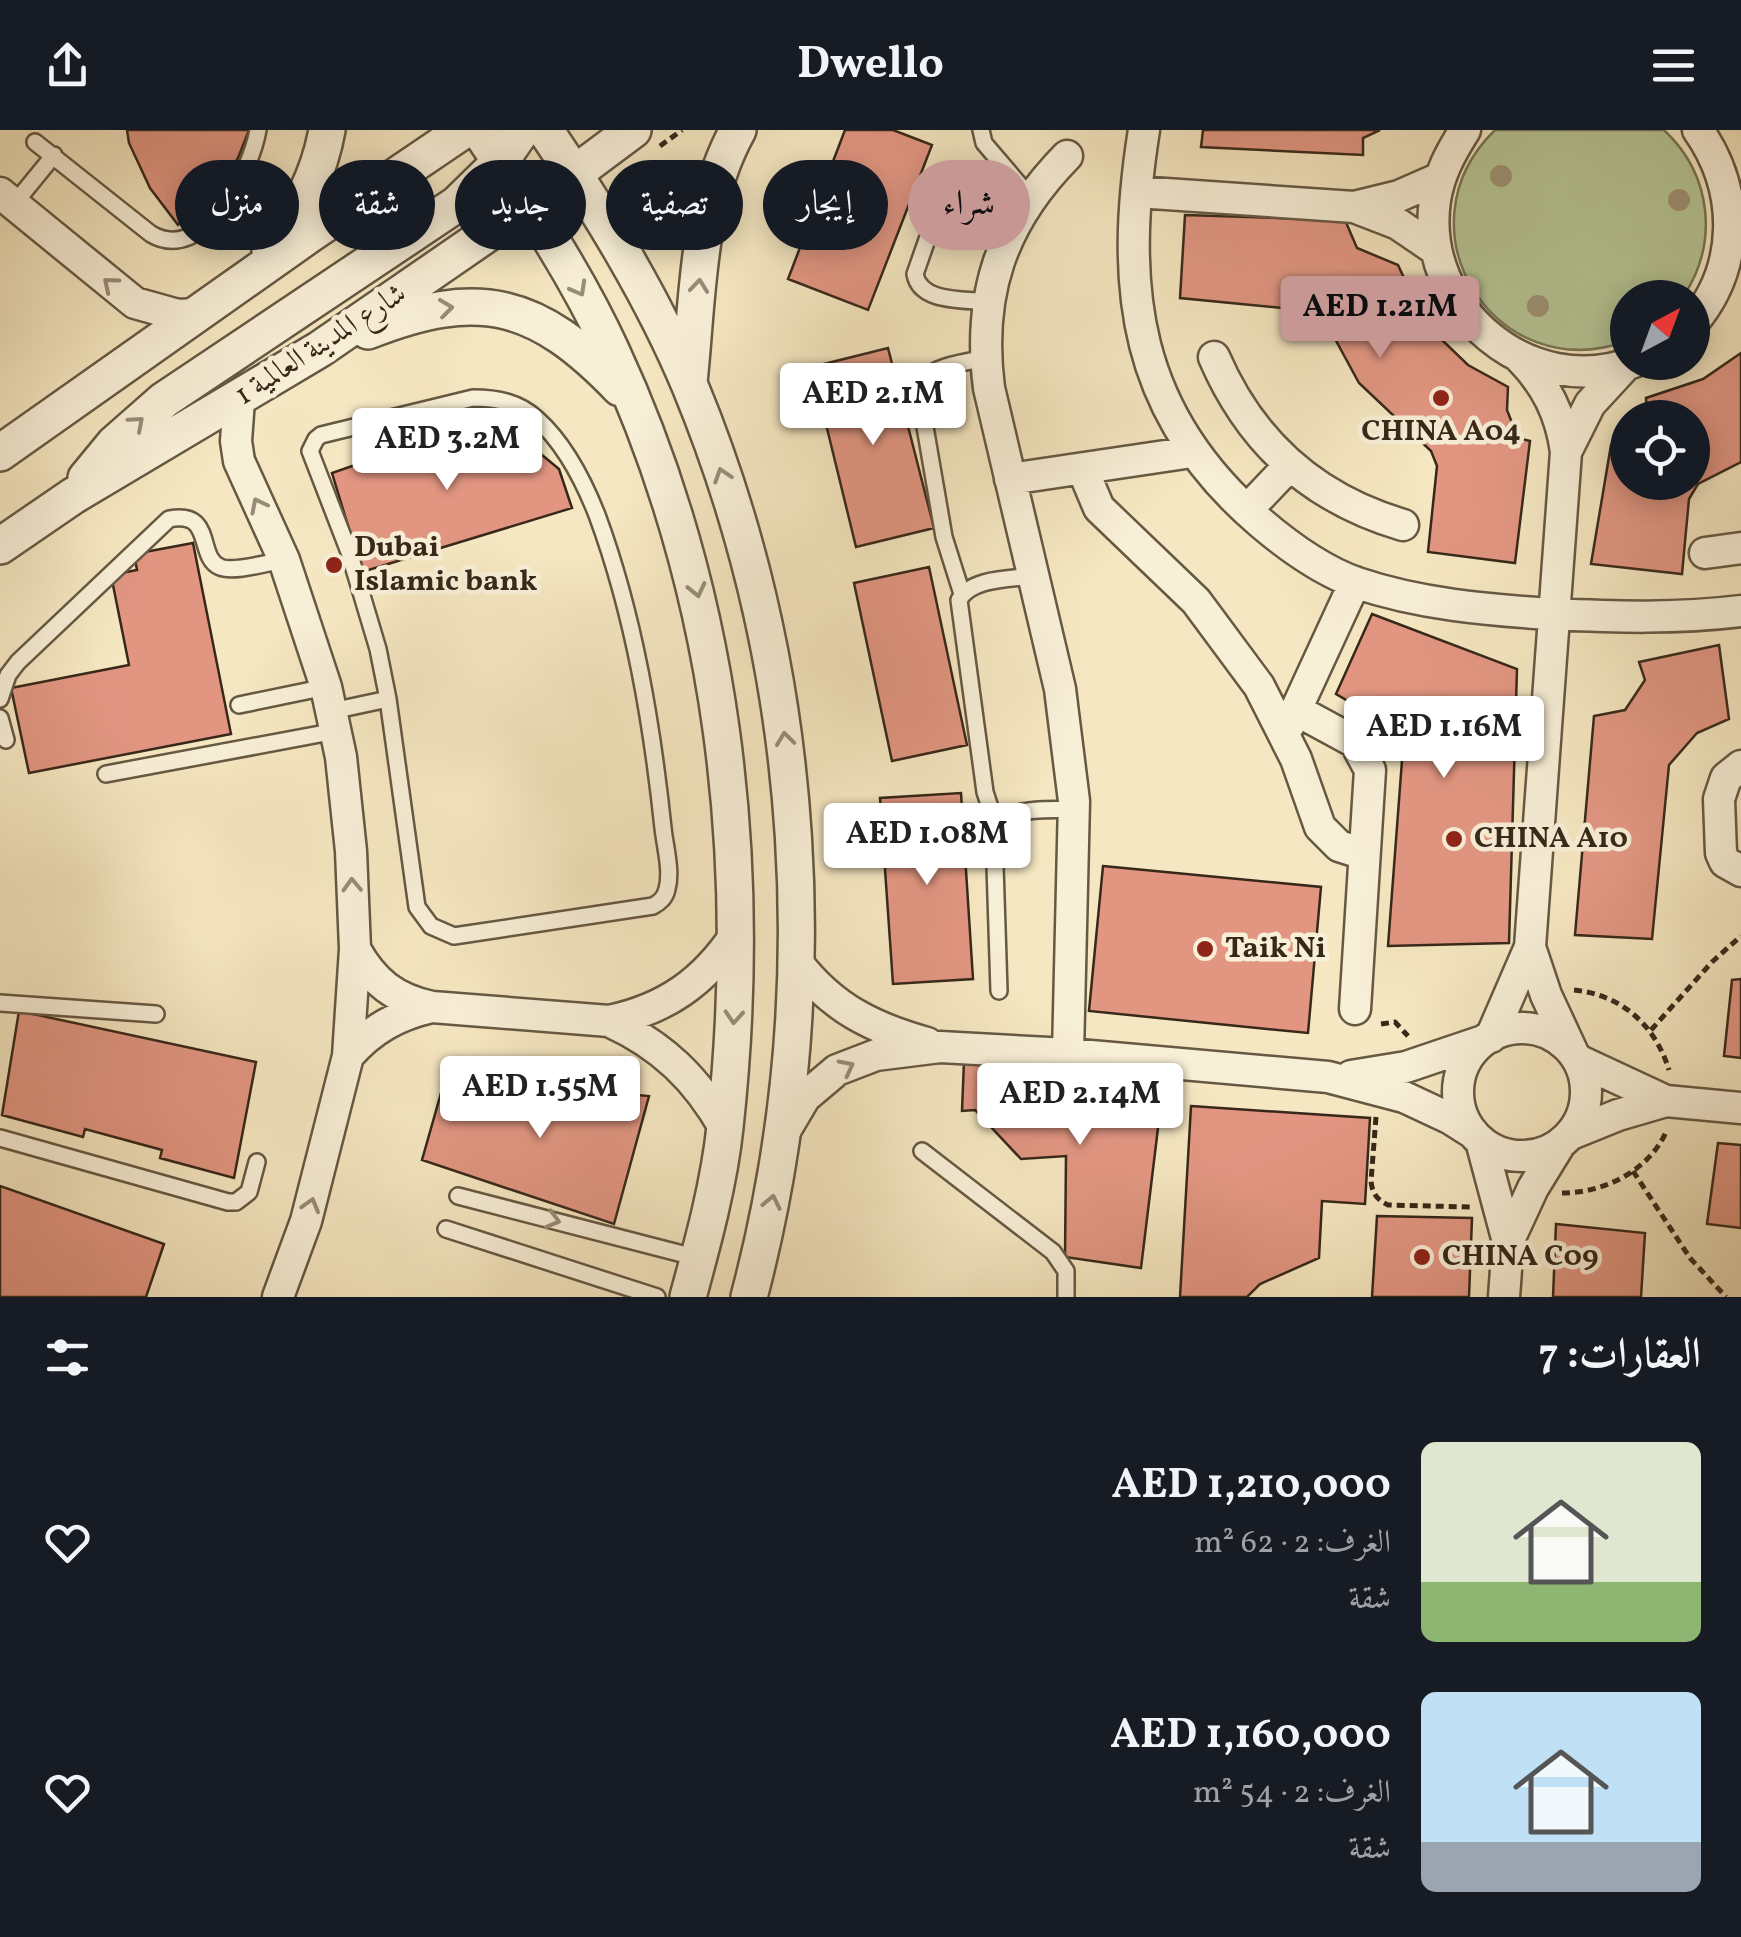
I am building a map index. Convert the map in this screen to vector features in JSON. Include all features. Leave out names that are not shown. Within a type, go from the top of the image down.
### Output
[{"type":"street","points":[[242,284],[296,215],[312,182],[326,130]]},
{"type":"street","points":[[2,450],[464,130]]},
{"type":"street","points":[[479,130],[499,160]]},
{"type":"street","points":[[501,160],[522,130]]},
{"type":"street","points":[[545,130],[565,160]]},
{"type":"street","points":[[689,383],[712,196],[738,130]]},
{"type":"street","points":[[1144,130],[1134,263],[1140,324],[1152,369],[1169,412],[1192,452],[1247,510],[1298,550],[1355,582],[1454,605],[1656,618],[1741,611]]},
{"type":"street","points":[[1465,130],[1440,178],[1433,226],[1442,273],[1464,313],[1489,338],[1532,370],[1552,400],[1566,452],[1530,947],[1486,1040],[1462,1070],[1459,1086],[1464,1119],[1477,1137],[1501,1208],[1508,1242],[1504,1297]]},
{"type":"street","points":[[1698,130],[1713,152],[1735,203],[1730,243],[1733,262],[1710,300]]},
{"type":"street","name":"شارع المدينة العالمية 1","points":[[586,168],[645,139]]},
{"type":"street","points":[[1030,197],[1067,156]]},
{"type":"street","points":[[1354,207],[1399,196],[1440,178]]},
{"type":"street","points":[[1137,192],[1354,207],[1398,224],[1436,250]]},
{"type":"street","points":[[586,195],[689,383],[739,528],[772,660],[789,776],[797,962],[783,1134],[750,1297]]},
{"type":"street","points":[[7,199],[135,303],[178,315],[200,314]]},
{"type":"street","points":[[0,576],[15,553],[138,421],[455,205]]},
{"type":"street","name":"شارع المدينة العالمية 1","points":[[0,546],[72,496],[320,349],[463,250]]},
{"type":"street","points":[[557,250],[582,292],[635,404],[678,520],[710,650],[728,782],[736,934],[725,1130],[688,1297]]},
{"type":"street","points":[[1003,250],[988,302],[985,358],[1065,716],[1074,809],[1068,1054]]},
{"type":"street","points":[[320,349],[432,308],[490,307],[545,325],[570,340],[635,404]]},
{"type":"street","points":[[1519,357],[1561,370],[1582,372],[1610,367]]},
{"type":"street","points":[[1214,358],[1252,428],[1289,466],[1331,496],[1402,526]]},
{"type":"street","points":[[1566,452],[1590,404],[1614,380]]},
{"type":"street","points":[[239,400],[239,461],[284,560],[331,710],[347,804],[355,948],[348,1056],[306,1221],[278,1297]]},
{"type":"street","points":[[1010,478],[1192,452]]},
{"type":"street","points":[[1247,510],[1289,466]]},
{"type":"street","points":[[1087,468],[1088,482],[1099,508],[1196,600],[1259,686],[1290,721],[1320,827],[1339,846],[1364,854]]},
{"type":"street","points":[[1705,552],[1741,548]]},
{"type":"street","points":[[1290,721],[1355,582]]},
{"type":"street","points":[[1290,721],[1355,742],[1368,760],[1370,781],[1354,1008]]},
{"type":"street","points":[[1741,766],[1726,778],[1719,799],[1721,853],[1725,862],[1741,871]]},
{"type":"street","points":[[355,948],[364,966],[385,988],[412,1003],[609,1021],[635,1016],[683,992],[722,956],[736,934]]},
{"type":"street","points":[[1508,1242],[1533,1188],[1585,1103],[1586,1086],[1576,1057],[1546,994],[1530,947]]},
{"type":"street","points":[[797,962],[820,990],[848,1012],[891,1033],[940,1047]]},
{"type":"street","points":[[348,1056],[376,1029],[432,1007]]},
{"type":"street","points":[[609,1021],[657,1047],[678,1064],[704,1095],[725,1130]]},
{"type":"street","points":[[1328,1078],[1406,1067],[1508,1030],[1526,1029],[1545,1033],[1576,1057],[1666,1102]]},
{"type":"street","points":[[783,1134],[805,1097],[837,1070],[876,1055],[940,1047],[1068,1054],[1328,1078],[1428,1106],[1512,1156],[1529,1156],[1618,1115],[1666,1102],[1741,1108]]},
{"type":"lane","points":[[35,142],[160,240],[181,241],[219,212],[248,164],[258,130]]},
{"type":"lane","points":[[981,130],[984,144],[998,160]]},
{"type":"lane","points":[[7,199],[54,155]]},
{"type":"lane","points":[[923,250],[915,274],[928,294],[988,302]]},
{"type":"lane","points":[[985,358],[929,374],[919,392],[944,536],[962,594],[958,607],[985,792],[996,826]]},
{"type":"lane","points":[[474,398],[509,402],[539,421],[550,435],[585,488],[597,516],[626,615],[646,705],[668,881],[664,896],[646,909],[454,936],[431,926],[423,918],[414,895],[388,699],[364,600],[311,458],[312,445],[321,436],[474,398]]},
{"type":"lane","points":[[0,699],[8,675],[18,662],[169,518],[195,522],[202,530],[212,559],[220,567],[231,569],[284,560]]},
{"type":"lane","points":[[962,594],[974,586],[1034,576]]},
{"type":"lane","points":[[106,774],[331,710],[388,699]]},
{"type":"lane","points":[[239,706],[331,710]]},
{"type":"lane","points":[[0,718],[6,740]]},
{"type":"lane","points":[[1000,990],[996,826],[1013,813],[1074,809]]},
{"type":"lane","points":[[0,1003],[156,1014]]},
{"type":"lane","points":[[0,1138],[228,1202],[236,1202],[250,1192],[258,1162]]},
{"type":"lane","points":[[922,1150],[1053,1252],[1066,1272],[1066,1297]]},
{"type":"lane","points":[[458,1196],[698,1258]]},
{"type":"lane","points":[[446,1229],[657,1297]]},
{"type":"path","points":[[645,139],[682,130]]},
{"type":"path","points":[[1651,1030],[1741,936]]},
{"type":"path","points":[[1378,1089],[1371,1181],[1381,1202],[1501,1208]]},
{"type":"path","points":[[1632,1171],[1690,1258],[1726,1297]]},
{"type":"green space","points":[[1495,130],[1664,130],[1680,148],[1701,188],[1705,232],[1694,276],[1692,280],[1610,280],[1610,344],[1579,350],[1536,342],[1501,321],[1474,290],[1458,252],[1454,211],[1466,169]]},
{"type":"building","points":[[127,130],[249,130],[237,160],[175,160],[175,221],[150,188]]},
{"type":"building","points":[[845,130],[893,130],[932,145],[926,160],[908,160],[908,207],[868,310],[788,279],[799,250],[888,250],[888,160],[834,160]]},
{"type":"building","points":[[1203,130],[1380,130],[1363,138],[1363,155],[1201,147]]},
{"type":"building","name":"CHINA A04","points":[[1185,215],[1345,220],[1357,248],[1398,265],[1423,319],[1468,365],[1508,387],[1507,410],[1518,438],[1530,441],[1515,563],[1428,552],[1437,466],[1431,451],[1359,383],[1328,326],[1313,311],[1180,298]]},
{"type":"building","points":[[888,348],[934,528],[856,547],[812,367]]},
{"type":"building","points":[[1741,353],[1741,462],[1710,478],[1710,400],[1646,398],[1710,380],[1710,374]]},
{"type":"building","points":[[495,416],[559,469],[572,508],[362,572],[332,473]]},
{"type":"building","points":[[1610,451],[1610,500],[1689,500],[1682,574],[1591,564]]},
{"type":"building","points":[[193,543],[231,734],[29,773],[11,688],[129,665],[111,575],[137,570],[134,554]]},
{"type":"building","points":[[929,567],[967,745],[892,761],[854,583]]},
{"type":"building","name":"CHINA A10","points":[[1372,614],[1517,669],[1509,943],[1388,946],[1404,734],[1336,694]]},
{"type":"building","points":[[1719,645],[1729,719],[1697,733],[1669,765],[1652,939],[1575,935],[1594,716],[1625,710],[1645,680],[1639,662]]},
{"type":"building","points":[[961,793],[973,979],[893,984],[880,798]]},
{"type":"building","name":"Taik Ni","points":[[1103,866],[1321,887],[1308,1033],[1089,1011]]},
{"type":"building","points":[[1741,979],[1741,1058],[1724,1056],[1732,980]]},
{"type":"building","points":[[19,1011],[256,1062],[234,1178],[160,1158],[162,1150],[85,1129],[83,1137],[2,1115]]},
{"type":"building","points":[[964,1061],[1163,1087],[1141,1268],[1065,1257],[1066,1156],[1021,1159],[975,1110],[962,1111]]},
{"type":"building","points":[[445,1079],[649,1096],[614,1224],[422,1160]]},
{"type":"building","points":[[1191,1106],[1370,1118],[1365,1204],[1322,1201],[1319,1258],[1260,1284],[1247,1297],[1180,1297]]},
{"type":"building","points":[[1718,1143],[1741,1145],[1741,1228],[1707,1224]]},
{"type":"building","points":[[0,1186],[164,1244],[146,1297],[0,1297]]},
{"type":"building","name":"CHINA C09","points":[[1377,1216],[1472,1218],[1469,1297],[1372,1297]]},
{"type":"building","points":[[1556,1224],[1645,1233],[1641,1297],[1553,1297]]},
{"type":"place","name":"CHINA A04","points":[[1441,398]]},
{"type":"place","name":"Dubai Islamic bank","points":[[334,565]]},
{"type":"place","name":"CHINA A10","points":[[1454,839]]},
{"type":"place","name":"Taik Ni","points":[[1205,949]]},
{"type":"place","name":"CHINA C09","points":[[1422,1257]]}]
